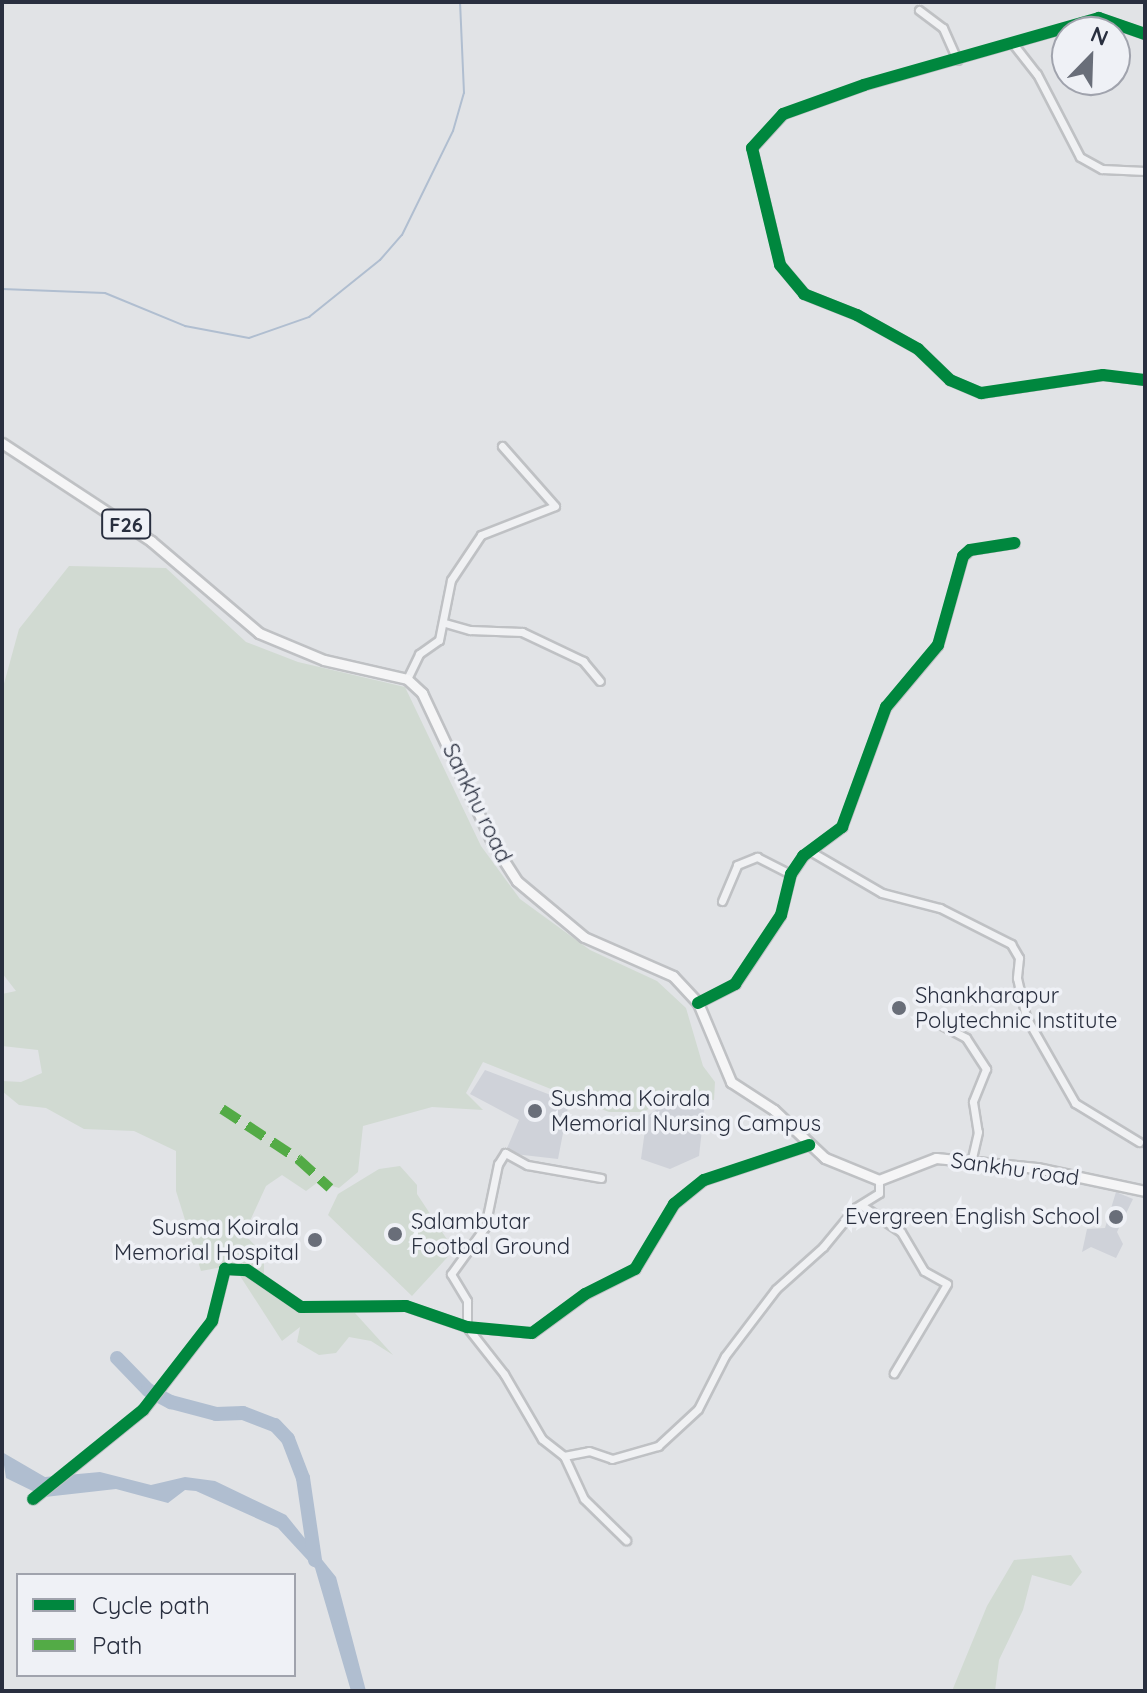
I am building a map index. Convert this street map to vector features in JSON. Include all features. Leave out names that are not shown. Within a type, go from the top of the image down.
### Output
[{"type":"main road","name":"F26","points":[[2,443],[151,541],[238,620],[285,647],[407,679]]},
{"type":"main road","name":"Sankhu road","points":[[407,679],[422,693],[492,842],[517,881],[584,937],[673,976],[698,1003],[731,1082],[774,1110],[809,1145],[840,1167],[879,1180],[891,1179],[930,1158],[1037,1168],[1145,1191]]},
{"type":"street","points":[[919,10],[943,28],[957,60]]},
{"type":"street","points":[[1145,34],[1099,18],[796,108],[783,114],[752,148],[785,275],[804,294],[857,315],[918,349],[950,380],[981,393],[1103,375],[1145,380]]},
{"type":"street","points":[[1014,45],[1037,74],[1080,157],[1102,169],[1145,171]]},
{"type":"street","points":[[407,679],[419,654],[439,640],[445,623],[451,580],[481,535],[555,506],[502,446]]},
{"type":"street","points":[[698,1003],[735,984],[781,915],[791,874],[810,851],[842,827],[886,707],[938,645],[963,556],[1014,543]]},
{"type":"street","points":[[445,623],[470,630],[522,632],[583,661],[600,681]]},
{"type":"street","points":[[810,851],[882,893],[940,908],[1011,944],[1019,958],[1017,978],[1026,1017],[1075,1103],[1139,1142]]},
{"type":"street","points":[[722,901],[737,865],[757,857],[791,874]]},
{"type":"street","points":[[936,1022],[966,1038],[986,1069],[973,1102],[978,1132],[971,1162]]},
{"type":"street","points":[[33,1499],[60,1474],[110,1440],[151,1401],[212,1321],[221,1274],[228,1267],[258,1276],[301,1307],[406,1306],[467,1327],[538,1331],[585,1294],[635,1269],[674,1204],[704,1180],[809,1145]]},
{"type":"street","points":[[601,1178],[527,1165],[505,1153],[485,1227],[451,1274],[467,1301],[467,1327],[504,1374],[532,1427],[564,1456],[584,1499],[626,1540]]},
{"type":"street","points":[[564,1456],[589,1451],[612,1459],[658,1446],[698,1409],[725,1356],[776,1289],[861,1205],[879,1193],[879,1180]]},
{"type":"street","points":[[861,1205],[901,1232],[924,1271],[947,1284],[894,1373]]},
{"type":"shaded area","points":[[69,566],[166,568],[246,642],[298,662],[405,687],[481,846],[520,899],[590,950],[657,981],[686,1008],[703,1066],[715,1082],[714,1100],[670,1093],[644,1112],[609,1112],[483,1062],[466,1093],[483,1110],[432,1107],[363,1126],[358,1172],[339,1188],[318,1182],[306,1191],[282,1175],[266,1186],[244,1234],[264,1255],[264,1286],[302,1312],[355,1313],[393,1355],[371,1341],[349,1337],[336,1353],[319,1355],[297,1342],[300,1327],[282,1341],[233,1265],[201,1271],[176,1191],[176,1151],[134,1131],[84,1129],[46,1108],[19,1105],[2,1091],[2,1081],[21,1082],[42,1073],[38,1050],[2,1046],[2,994],[16,991],[2,973],[2,691],[19,629]]},
{"type":"shaded area","name":"Sushma Koirala Memorial Nursing Campus","points":[[485,1070],[569,1102],[558,1159],[505,1153],[519,1120],[470,1094]]},
{"type":"shaded area","points":[[669,1101],[705,1102],[699,1156],[670,1169],[641,1159],[647,1116]]},
{"type":"shaded area","name":"Salambutar Footbal Ground","points":[[400,1166],[417,1185],[417,1194],[454,1250],[412,1296],[328,1215],[338,1194],[379,1169]]},
{"type":"shaded area","name":"Evergreen English School","points":[[1116,1192],[1133,1199],[1117,1232],[1123,1244],[1116,1258],[1091,1247],[1082,1252],[1087,1229],[1105,1228]]},
{"type":"shaded area","points":[[1071,1555],[1082,1572],[1071,1586],[1032,1575],[1023,1610],[999,1660],[995,1691],[952,1691],[987,1606],[1014,1560]]},
{"type":"water","points":[[2,1452],[45,1477],[100,1472],[151,1485],[185,1477],[215,1481],[286,1515],[336,1577],[366,1691],[351,1691],[315,1568],[278,1528],[196,1491],[185,1490],[168,1503],[116,1489],[45,1497],[6,1478]]},
{"type":"waterway","points":[[2,289],[105,293],[185,326],[249,338],[309,317],[380,260],[402,235],[453,131],[464,93],[460,2]]},
{"type":"waterway","points":[[117,1358],[148,1390],[171,1402],[216,1414],[243,1413],[275,1425],[288,1439],[303,1478],[315,1560]]},
{"type":"marked path","points":[[222,1109],[298,1159],[330,1188]]},
{"type":"cycle path","points":[[1145,34],[1099,18],[864,85],[783,114],[752,148],[780,265],[804,294],[857,315],[918,349],[950,380],[981,393],[1103,375],[1145,380]]},
{"type":"cycle path","points":[[698,1003],[735,984],[781,915],[791,874],[803,856],[842,827],[886,707],[938,645],[963,556],[970,550],[1014,543]]},
{"type":"cycle path","points":[[33,1499],[143,1410],[212,1321],[225,1269],[247,1270],[301,1307],[406,1306],[467,1327],[532,1333],[585,1294],[635,1269],[674,1204],[704,1180],[809,1145]]},
{"type":"place","name":"Shankharapur Polytechnic Institute","points":[[899,1008]]},
{"type":"place","name":"Sushma Koirala Memorial Nursing Campus","points":[[535,1111]]},
{"type":"place","name":"Evergreen English School","points":[[1116,1217]]},
{"type":"place","name":"Salambutar Footbal Ground","points":[[395,1234]]},
{"type":"place","name":"Susma Koirala Memorial Hospital","points":[[315,1240]]}]
